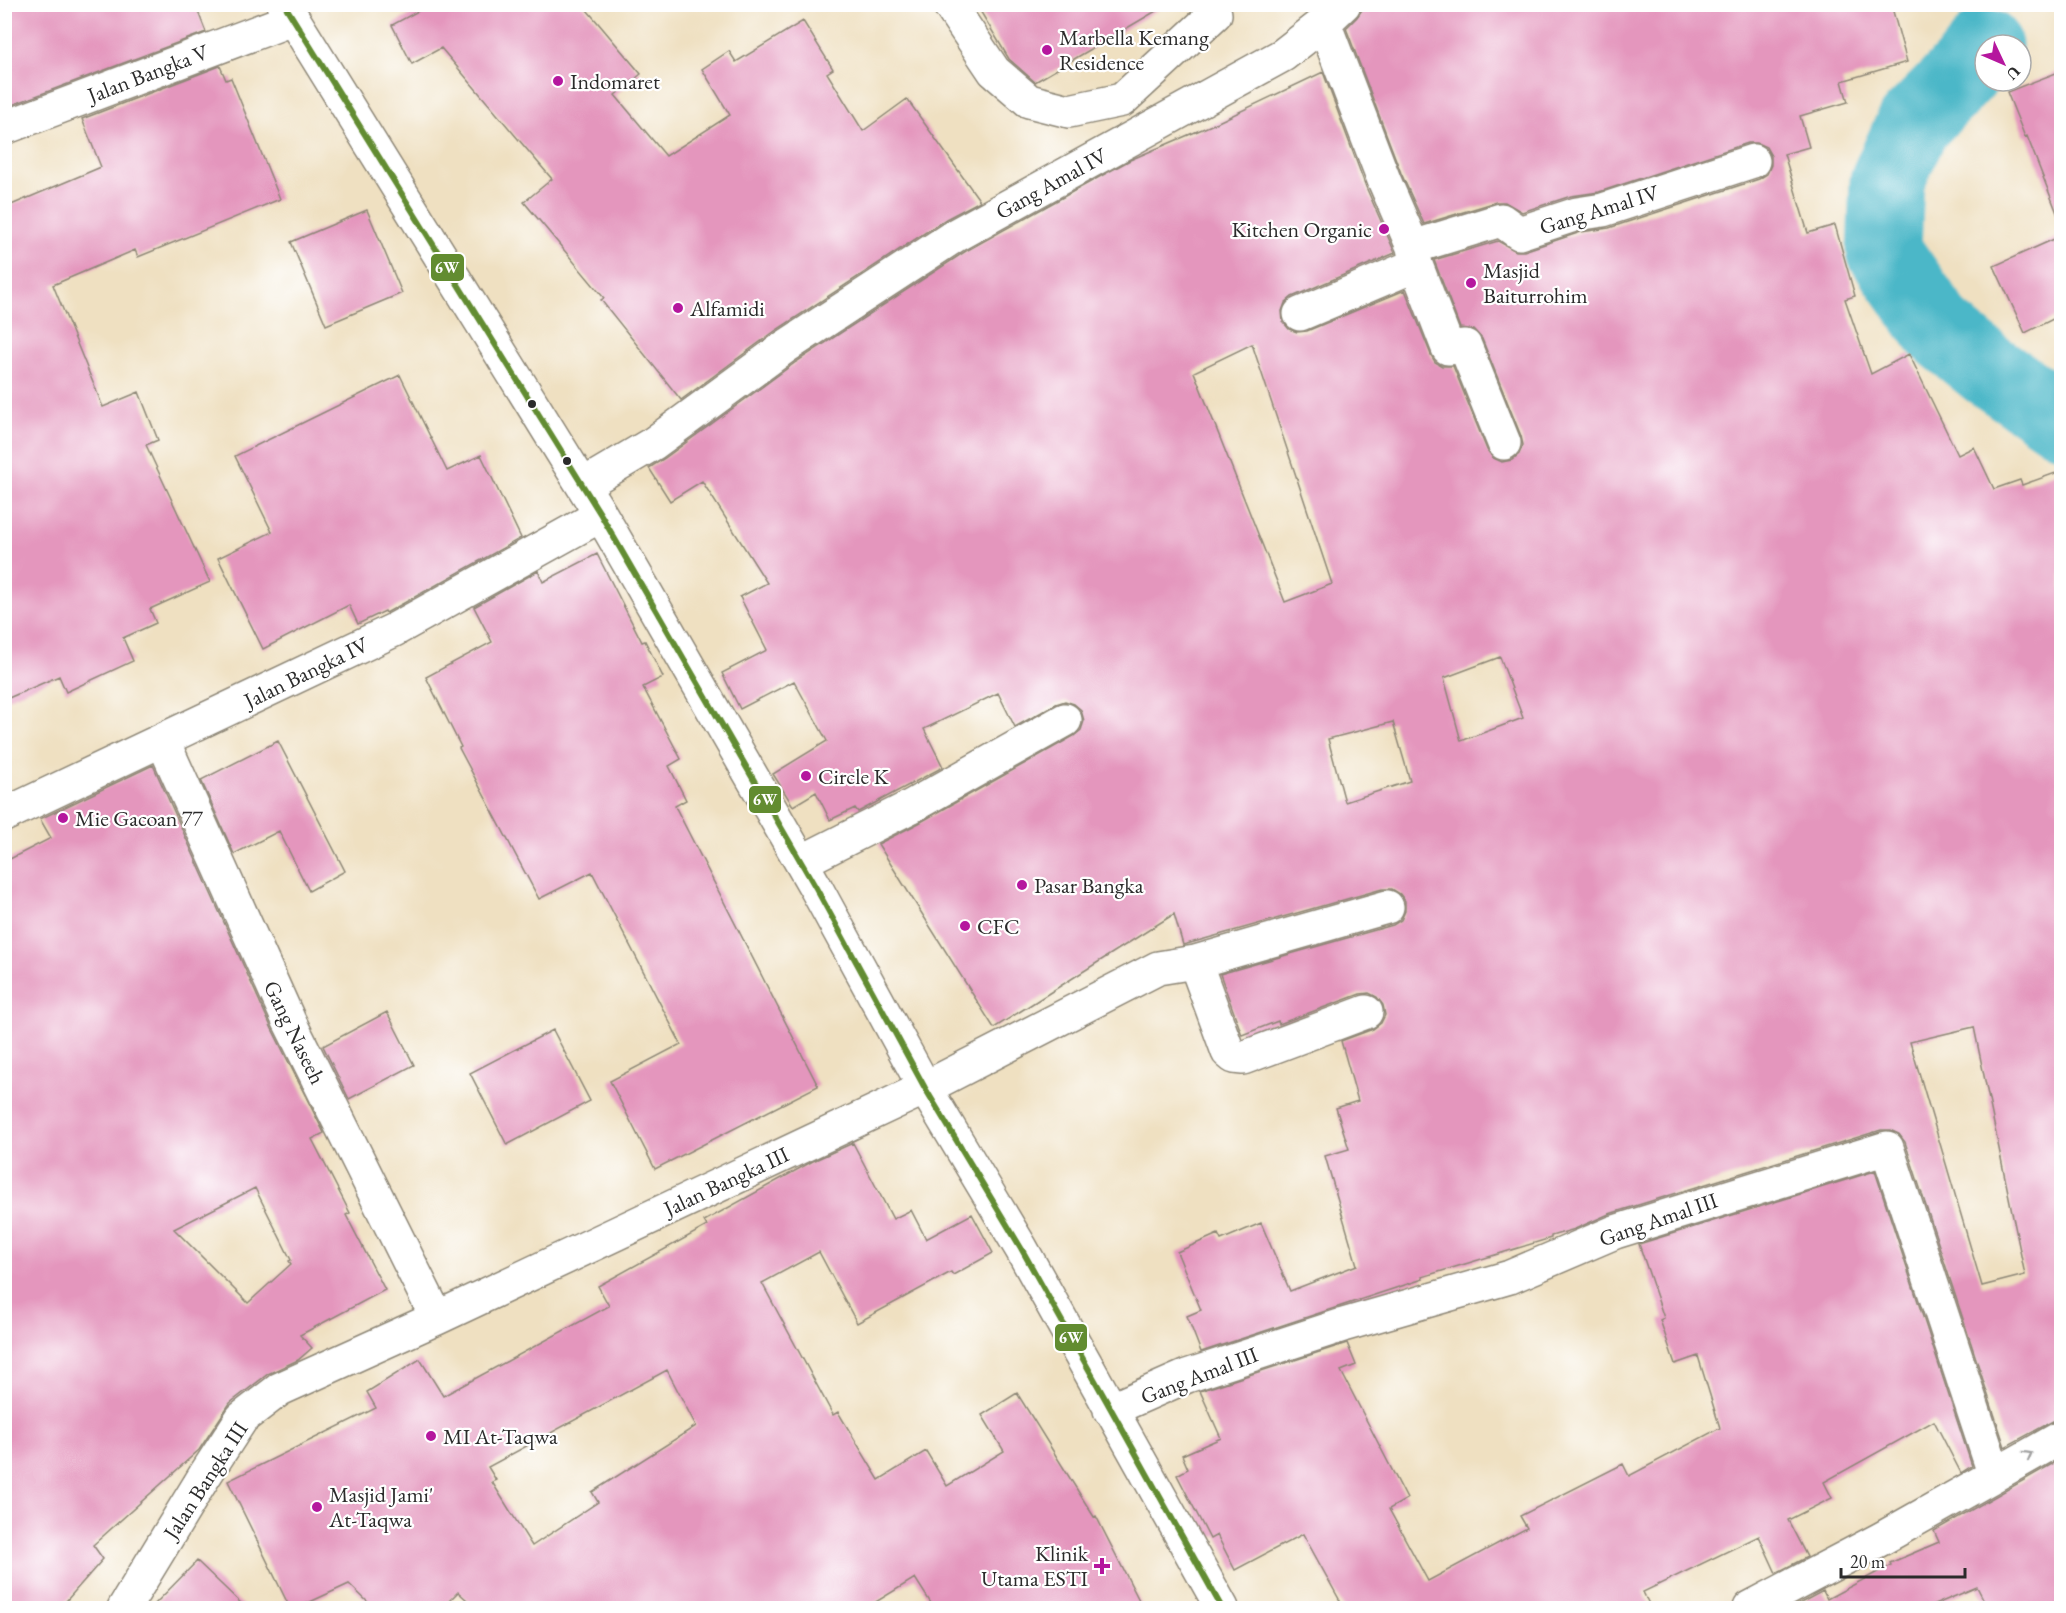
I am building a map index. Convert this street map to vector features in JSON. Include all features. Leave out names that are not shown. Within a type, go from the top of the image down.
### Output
[{"type":"street","points":[[949,4],[994,71],[1029,101],[1069,111],[1122,100],[1221,8]]},
{"type":"street","name":"Gang Amal IV","points":[[583,485],[654,443],[785,347],[956,235],[1283,55],[1334,14],[1361,4]]},
{"type":"street","points":[[288,12],[601,515],[801,862],[925,1088],[1021,1248],[1222,1608]]},
{"type":"street","name":"Jalan Bangka V","points":[[4,128],[288,12]]},
{"type":"street","points":[[1334,14],[1384,180],[1448,348],[1465,346],[1504,443]]},
{"type":"street","name":"Gang Amal IV","points":[[1414,256],[1501,220],[1519,233],[1577,214],[1603,210],[1753,160]]},
{"type":"street","points":[[1300,314],[1414,256]]},
{"type":"street","name":"Jalan Bangka IV","points":[[4,815],[394,630],[601,515]]},
{"type":"street","points":[[801,862],[910,807],[1065,720]]},
{"type":"street","name":"Gang Naseeh","points":[[163,741],[289,1021],[437,1318]]},
{"type":"street","name":"Jalan Bangka III","points":[[124,1608],[205,1474],[242,1418],[280,1389],[437,1318],[925,1088],[1158,968],[1195,963],[1387,907]]},
{"type":"street","points":[[1195,963],[1228,1052],[1234,1057],[1243,1058],[1366,1012]]},
{"type":"street","name":"Gang Amal III","points":[[1110,1410],[1187,1376],[1343,1325],[1510,1277],[1615,1232],[1887,1148],[1994,1473]]},
{"type":"street","points":[[1750,1608],[1881,1539],[2061,1437]]},
{"type":"building","points":[[4,4],[195,4],[206,32],[4,108]]},
{"type":"building","points":[[431,4],[582,4],[641,74],[615,95],[666,156],[730,115],[702,69],[729,51],[736,62],[803,21],[833,69],[827,73],[863,131],[907,99],[980,201],[946,219],[775,331],[681,400],[601,300],[604,298],[524,202],[552,179],[441,48],[412,64],[392,25]]},
{"type":"building","name":"Marbella Kemang Residence","points":[[976,4],[1168,4],[1035,82],[1009,59]]},
{"type":"building","points":[[1362,4],[1891,4],[1907,62],[1842,81],[1848,102],[1800,116],[1809,147],[1784,154],[1808,233],[1835,225],[1855,296],[1845,299],[1871,374],[1909,354],[1958,455],[1974,447],[1994,489],[2020,480],[2022,485],[2061,471],[2061,1418],[2005,1447],[1905,1142],[1899,1134],[1890,1130],[1881,1130],[1609,1214],[1575,1229],[1551,1236],[1551,1238],[1422,1277],[1423,1279],[1201,1352],[1187,1316],[1201,1310],[1177,1252],[1218,1234],[1221,1240],[1261,1223],[1290,1291],[1357,1265],[1325,1156],[1349,1149],[1336,1108],[1358,1101],[1341,1041],[1373,1029],[1381,1023],[1385,1015],[1383,1005],[1377,997],[1369,993],[1360,994],[1242,1035],[1220,974],[1393,925],[1401,920],[1405,911],[1405,901],[1392,889],[1382,889],[1183,945],[1174,914],[994,1028],[878,844],[1074,736],[1081,730],[1084,721],[1081,710],[1065,701],[1015,727],[998,693],[924,729],[943,767],[858,812],[855,808],[830,820],[816,792],[793,806],[773,774],[827,741],[794,681],[740,709],[722,673],[767,650],[740,597],[767,583],[702,481],[670,501],[649,468],[796,362],[966,251],[1130,160],[1214,124],[1323,72],[1366,187],[1395,253],[1292,297],[1285,303],[1282,311],[1283,322],[1289,329],[1297,332],[1307,331],[1405,290],[1431,355],[1435,362],[1442,366],[1453,366],[1487,450],[1493,458],[1502,462],[1512,460],[1519,454],[1523,445],[1521,436],[1482,339],[1474,330],[1460,328],[1434,260],[1498,241],[1516,251],[1524,251],[1581,232],[1609,228],[1759,179],[1767,174],[1771,165],[1771,156],[1766,147],[1757,143],[1748,143],[1599,192],[1571,196],[1522,212],[1505,202],[1496,202],[1424,224],[1401,173],[1346,28],[1362,10]],"holes":[[[1252,344],[1332,584],[1285,602],[1194,372]],[[1500,657],[1523,718],[1461,741],[1444,678]],[[1393,722],[1410,781],[1345,802],[1328,739]],[[1974,1027],[2025,1275],[1982,1286],[1910,1042]]]},
{"type":"building","points":[[220,66],[226,80],[231,78],[280,199],[138,257],[135,250],[53,285],[103,407],[139,392],[158,440],[146,445],[210,582],[150,609],[156,623],[123,638],[133,661],[66,692],[59,676],[4,700],[4,208],[101,167],[82,119]]},
{"type":"building","points":[[2061,71],[2061,218],[2059,218],[2007,93],[2033,93],[2033,82]]},
{"type":"building","points":[[367,210],[402,293],[326,325],[291,242]]},
{"type":"building","points":[[2061,236],[2061,315],[2025,333],[1994,266]]},
{"type":"building","points":[[400,375],[447,471],[481,455],[521,538],[386,613],[385,611],[358,624],[349,605],[263,649],[218,558],[272,532],[235,456]]},
{"type":"building","points":[[597,554],[642,642],[645,641],[663,677],[643,687],[681,759],[669,766],[686,800],[675,806],[818,1086],[655,1169],[610,1081],[681,1044],[592,872],[539,899],[459,748],[461,747],[426,677],[492,642],[474,607],[538,571],[543,582]]},
{"type":"building","points":[[278,741],[345,871],[309,891],[279,831],[234,854],[201,780]]},
{"type":"building","points":[[153,765],[272,1029],[324,1133],[312,1139],[350,1213],[346,1215],[385,1290],[300,1335],[312,1348],[298,1360],[268,1374],[230,1403],[199,1450],[93,1545],[103,1559],[60,1608],[4,1608],[4,862],[51,838],[40,819]],"holes":[[[255,1188],[291,1260],[289,1261],[291,1264],[248,1303],[174,1229]]]},
{"type":"building","points":[[387,1012],[414,1065],[349,1099],[323,1046]]},
{"type":"building","points":[[553,1030],[590,1101],[507,1145],[470,1073]]},
{"type":"building","points":[[853,1143],[893,1219],[911,1210],[926,1239],[972,1214],[993,1253],[953,1275],[951,1272],[857,1323],[819,1252],[762,1283],[833,1415],[838,1412],[879,1480],[926,1451],[947,1486],[1004,1451],[982,1415],[1017,1393],[1094,1517],[1096,1516],[1143,1608],[934,1608],[915,1578],[866,1608],[476,1608],[458,1592],[442,1608],[374,1608],[349,1584],[297,1608],[290,1608],[228,1481],[376,1408],[367,1392],[420,1359],[443,1396],[609,1306],[598,1286],[707,1226],[704,1221],[813,1161]],"holes":[[[667,1370],[696,1426],[592,1492],[598,1502],[532,1546],[492,1482],[496,1480],[488,1467]]]},
{"type":"building","points":[[1875,1171],[1972,1466],[1961,1473],[1934,1421],[1824,1482],[1832,1498],[1788,1520],[1807,1557],[1776,1573],[1759,1536],[1643,1592],[1651,1608],[1344,1608],[1303,1534],[1235,1570],[1217,1535],[1210,1539],[1177,1475],[1188,1469],[1182,1455],[1221,1438],[1200,1391],[1347,1343],[1356,1365],[1341,1371],[1407,1499],[1389,1509],[1428,1581],[1527,1528],[1520,1516],[1623,1464],[1629,1476],[1720,1428],[1698,1356],[1675,1364],[1660,1320],[1664,1318],[1639,1244]]},
{"type":"building","points":[[2061,1459],[2061,1608],[1988,1608],[1977,1587],[1927,1608],[1793,1608],[1823,1591],[1827,1599],[1891,1565],[1890,1563],[1939,1542],[1934,1531]]},
{"type":"building","points":[[197,1561],[246,1608],[151,1608]]},
{"type":"waterway","points":[[1973,62],[1913,124],[1887,181],[1884,251],[1939,330],[1987,369],[2062,420]]},
{"type":"transit line","name":"6W","points":[[284,4],[601,515],[816,888],[925,1088],[1021,1248],[1222,1608]]},
{"type":"place","name":"Marbella Kemang Residence","points":[[1047,50]]},
{"type":"place","name":"Indomaret","points":[[558,81]]},
{"type":"place","name":"Kitchen Organic","points":[[1384,229]]},
{"type":"place","name":"Masjid Baiturrohim","points":[[1471,283]]},
{"type":"place","name":"Alfamidi","points":[[678,308]]},
{"type":"place","name":"Circle K","points":[[806,776]]},
{"type":"place","name":"Mie Gacoan 77","points":[[63,818]]},
{"type":"place","name":"Pasar Bangka","points":[[1022,885]]},
{"type":"place","name":"CFC","points":[[965,926]]},
{"type":"place","name":"MI At-Taqwa","points":[[431,1436]]},
{"type":"place","name":"Masjid Jami' At-Taqwa","points":[[317,1507]]},
{"type":"place","name":"Klinik Utama ESTI","points":[[1102,1566]]}]
